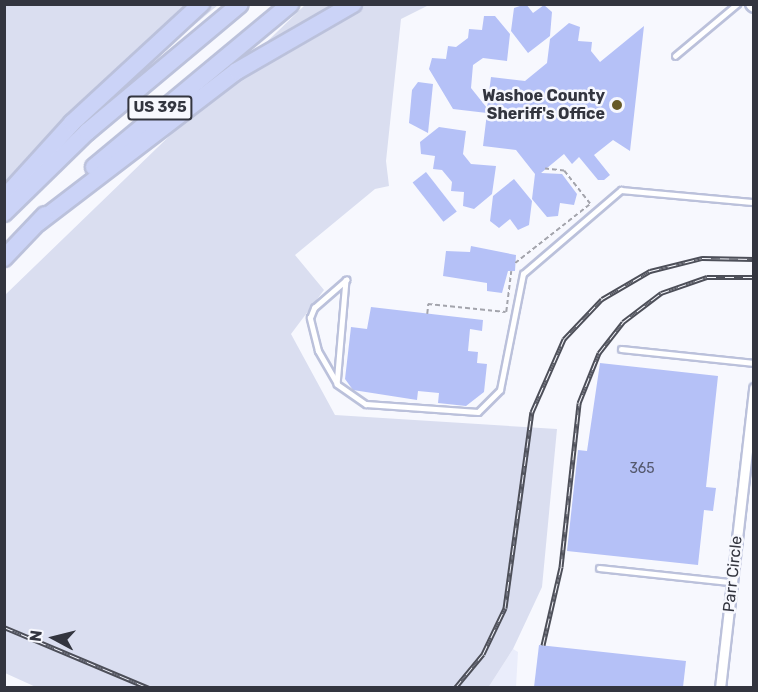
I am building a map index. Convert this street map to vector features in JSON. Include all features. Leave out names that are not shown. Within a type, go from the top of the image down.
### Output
[{"type":"highway","points":[[4,198],[72,123],[201,4]]},
{"type":"highway","name":"US 395","points":[[4,213],[111,111],[240,4]]},
{"type":"highway","name":"US 395","points":[[4,258],[137,128],[290,4]]},
{"type":"highway","points":[[38,223],[237,71],[353,4]]},
{"type":"street","name":"Parr Circle","points":[[720,687],[753,388]]},
{"type":"lane","points":[[675,57],[737,4]]},
{"type":"lane","points":[[337,384],[346,280],[314,308],[310,318],[318,351],[337,384],[366,404],[478,412],[500,390],[523,274],[621,190],[753,202]]},
{"type":"lane","points":[[621,349],[753,363]]},
{"type":"lane","points":[[599,568],[732,582]]},
{"type":"path","points":[[515,263],[590,204],[564,171],[545,170]]},
{"type":"path","points":[[427,314],[428,304],[506,312],[511,271]]},
{"type":"shaded area","points":[[306,4],[429,5],[401,19],[386,161],[389,186],[375,189],[295,255],[324,290],[291,334],[335,415],[557,429],[542,587],[513,649],[488,688],[38,688],[5,673],[5,295]]},
{"type":"shaded area","points":[[5,5],[218,5],[5,183]]},
{"type":"shaded area","points":[[513,649],[518,652],[516,687],[488,688]]},
{"type":"building","points":[[526,4],[533,13],[544,5],[552,12],[550,36],[528,53],[511,31],[514,8]]},
{"type":"building","points":[[484,16],[495,16],[510,34],[507,61],[483,58],[473,65],[471,88],[487,108],[491,77],[525,81],[547,63],[550,39],[569,23],[580,27],[578,41],[592,42],[591,51],[600,62],[644,26],[630,151],[613,140],[594,155],[610,175],[604,180],[598,180],[579,157],[572,164],[564,154],[541,173],[562,174],[577,194],[574,205],[560,203],[558,216],[547,217],[532,199],[535,174],[516,150],[483,146],[487,113],[453,109],[429,69],[432,58],[446,59],[448,46],[456,47],[468,38],[469,29],[482,30]]},
{"type":"building","points":[[418,82],[433,84],[428,133],[409,123],[412,90]]},
{"type":"building","points":[[439,127],[466,131],[463,154],[471,164],[496,166],[492,194],[474,209],[463,206],[464,192],[451,191],[452,182],[442,170],[433,169],[435,156],[421,154],[420,142]]},
{"type":"building","points":[[426,172],[457,211],[443,222],[413,182]]},
{"type":"building","points":[[514,179],[532,201],[529,225],[518,230],[510,219],[499,228],[490,221],[493,196]]},
{"type":"building","points":[[471,246],[516,255],[515,271],[508,271],[502,293],[487,291],[487,283],[443,276],[446,251],[470,252]]},
{"type":"building","points":[[371,307],[483,320],[482,331],[470,329],[468,351],[478,352],[477,363],[487,364],[484,392],[466,406],[438,403],[439,393],[418,391],[417,400],[353,390],[345,379],[351,327],[367,329]]},
{"type":"building","points":[[600,363],[718,376],[706,487],[716,488],[713,511],[704,510],[698,565],[567,551],[578,450],[587,451]]},
{"type":"building","points":[[539,645],[686,661],[683,687],[534,687]]},
{"type":"railway","points":[[455,688],[483,654],[505,608],[532,412],[564,339],[602,299],[650,271],[702,258],[754,259]]},
{"type":"railway","points":[[543,645],[561,567],[579,403],[599,353],[623,322],[661,293],[707,277],[754,277]]},
{"type":"railway","points":[[4,627],[149,688]]},
{"type":"place","name":"Washoe County Sheriff's Office","points":[[617,105]]}]
